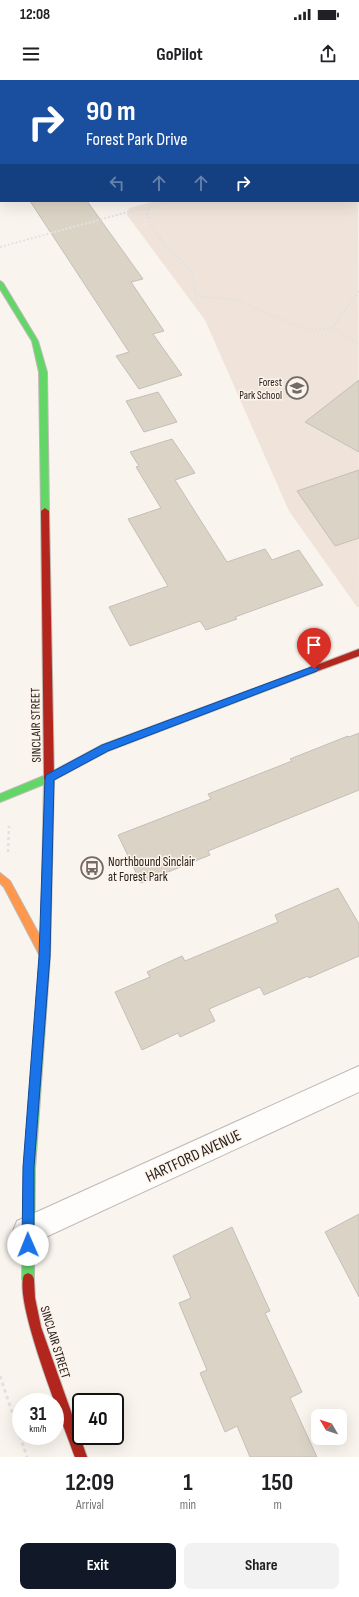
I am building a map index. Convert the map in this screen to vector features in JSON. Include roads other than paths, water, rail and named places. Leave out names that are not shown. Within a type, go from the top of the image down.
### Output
[{"type":"street","name":"SINCLAIR STREET","points":[[0,283],[35,342],[43,372],[49,778],[44,956],[29,1167],[27,1230],[29,1298],[35,1327],[81,1457]]},
{"type":"street","points":[[0,798],[49,778],[105,748],[359,652]]},
{"type":"street","points":[[0,877],[7,884],[44,956]]},
{"type":"street","name":"HARTFORD AVENUE","points":[[27,1230],[359,1079]]},
{"type":"place","name":"Forest Park School","points":[[297,388]]},
{"type":"place","name":"Northbound Sinclair at Forest Park","points":[[92,868]]}]
